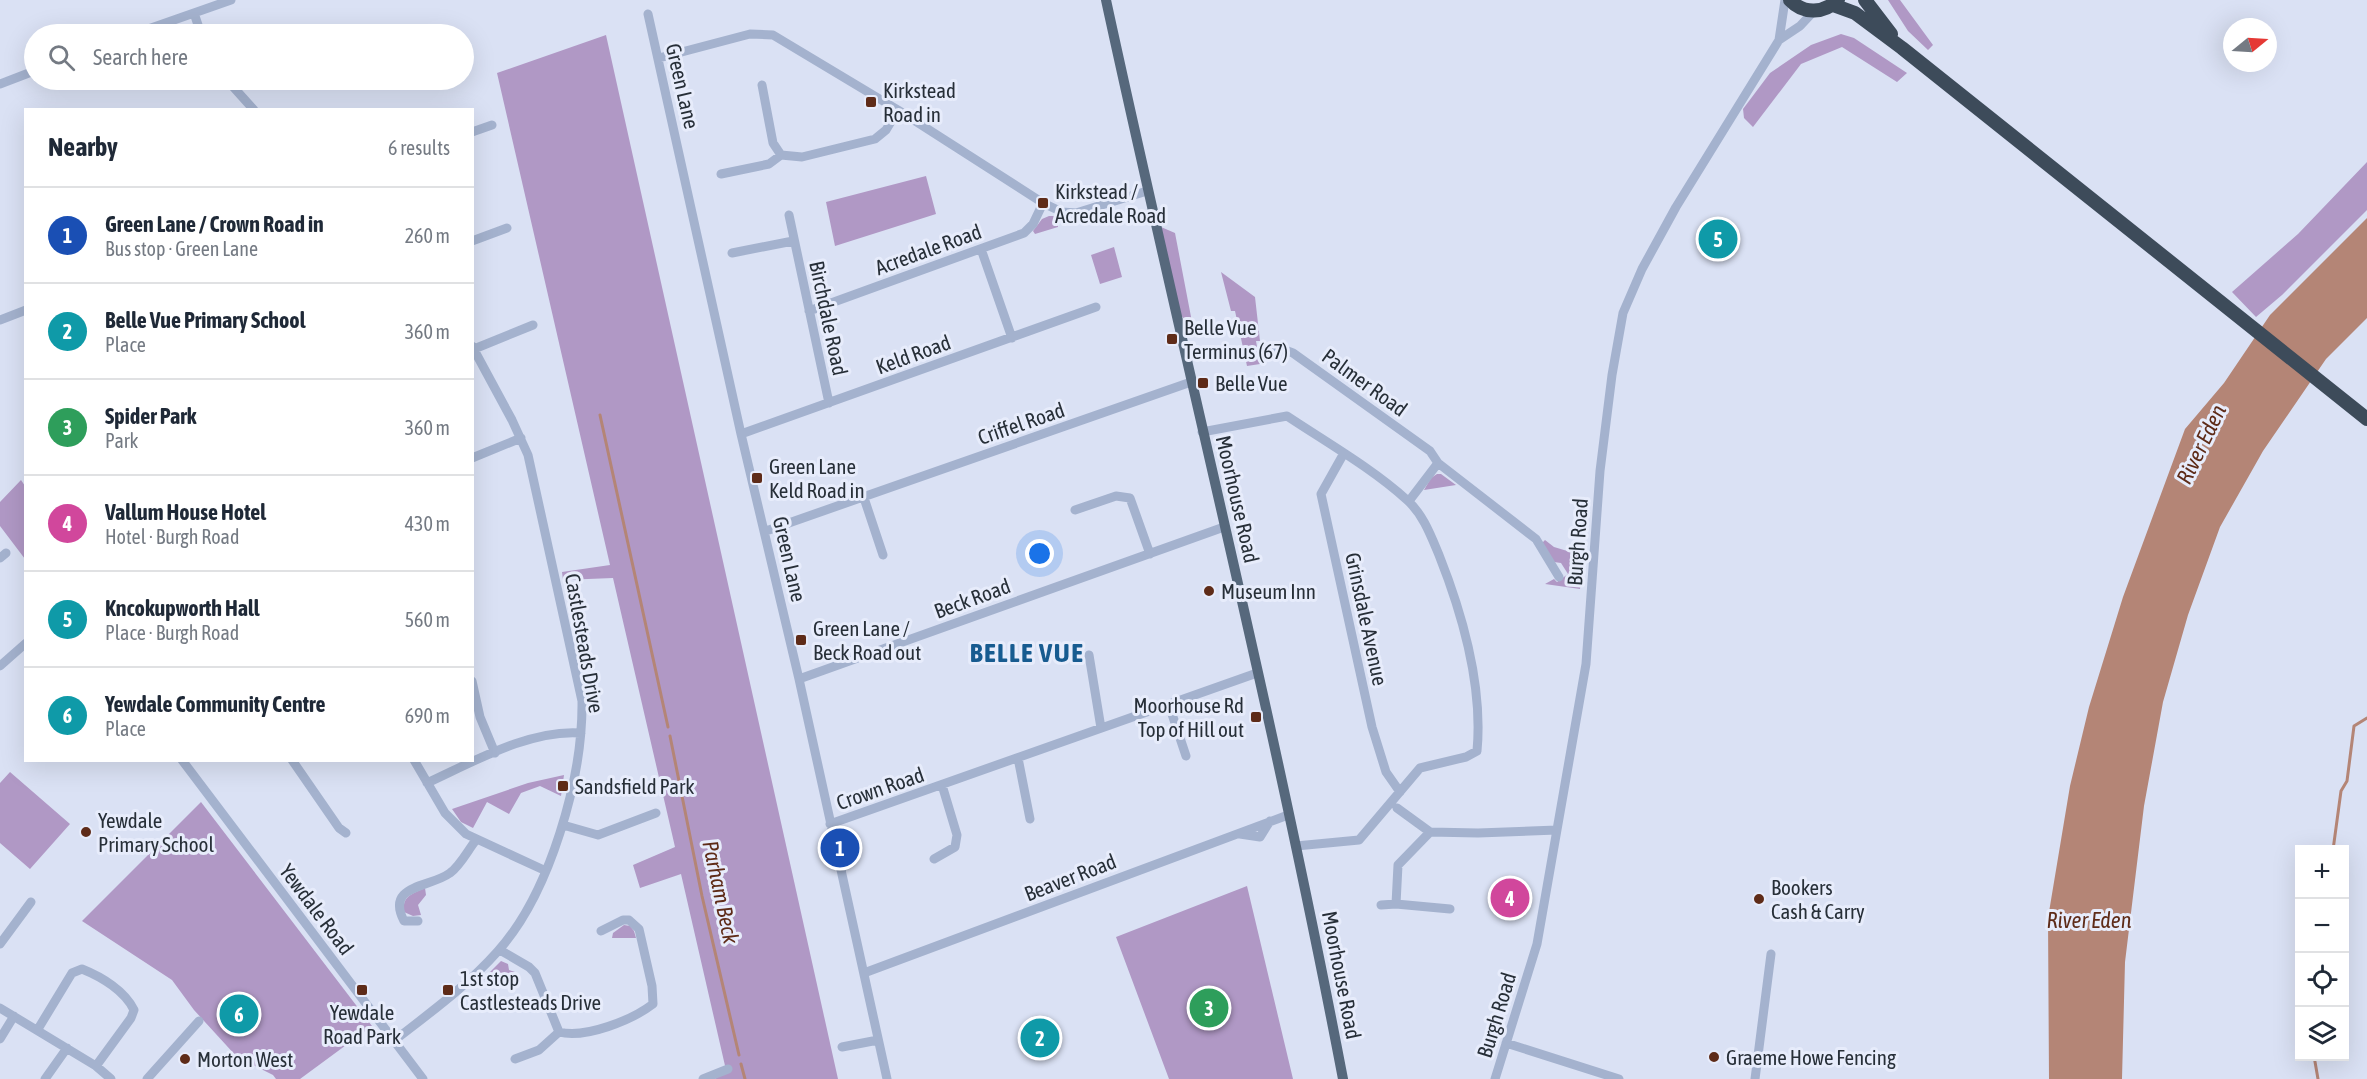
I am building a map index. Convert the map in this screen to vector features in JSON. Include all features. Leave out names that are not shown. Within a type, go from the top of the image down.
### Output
[{"type":"highway","points":[[1790,0],[1803,9],[1814,11],[1836,3],[1855,13],[2367,419]]},
{"type":"highway","points":[[1865,0],[1902,48]]},
{"type":"main road","name":"Moorhouse Road","points":[[1106,0],[1147,191],[1296,846],[1342,1079]]},
{"type":"street","points":[[163,24],[231,0]]},
{"type":"street","name":"Burgh Road","points":[[1495,1079],[1537,944],[1586,664],[1600,471],[1612,375],[1623,313],[1642,269],[1676,207],[1779,40],[1785,0]]},
{"type":"street","name":"Burgh Road","points":[[1779,40],[1800,26],[1814,11]]},
{"type":"street","points":[[194,13],[198,24]]},
{"type":"street","name":"Green Lane","points":[[648,14],[741,434],[766,531],[887,1079]]},
{"type":"street","points":[[659,58],[750,34],[773,35],[1062,212],[1076,213],[1147,191]]},
{"type":"street","points":[[0,84],[24,75]]},
{"type":"street","points":[[762,86],[773,143],[781,155]]},
{"type":"street","points":[[235,90],[252,108]]},
{"type":"street","points":[[721,174],[769,164],[781,155],[802,157],[875,139],[886,130],[898,110]]},
{"type":"street","points":[[474,131],[492,125]]},
{"type":"street","name":"Acredale Road","points":[[809,311],[1024,233],[1034,224],[1043,202]]},
{"type":"street","name":"Birchdale Road","points":[[789,215],[829,403]]},
{"type":"street","points":[[474,240],[507,228]]},
{"type":"street","name":"Birchdale Road","points":[[732,253],[793,241]]},
{"type":"street","points":[[981,249],[1012,338]]},
{"type":"street","name":"Keld Road","points":[[741,434],[1096,307]]},
{"type":"street","points":[[0,320],[24,311]]},
{"type":"street","points":[[474,348],[533,325]]},
{"type":"street","name":"Castlesteads Drive","points":[[394,1040],[459,990],[500,950],[525,912],[546,871],[563,825],[581,733],[582,701],[532,472],[521,438],[500,394],[474,350]]},
{"type":"street","name":"Palmer Road","points":[[1262,355],[1285,350],[1293,353],[1430,451],[1438,463],[1536,539],[1559,577]]},
{"type":"street","name":"Criffel Road","points":[[766,531],[1191,382]]},
{"type":"street","points":[[1202,432],[1287,416],[1344,453],[1409,501],[1428,529],[1454,594],[1474,682],[1479,728],[1477,751],[1466,757],[1420,768],[1359,840],[1296,846]]},
{"type":"street","points":[[474,457],[521,438]]},
{"type":"street","name":"Grinsdale Avenue","points":[[1344,453],[1321,494],[1372,727],[1386,772],[1400,792]]},
{"type":"street","points":[[1409,501],[1438,463]]},
{"type":"street","points":[[1075,510],[1116,496],[1130,498],[1150,554]]},
{"type":"street","points":[[864,498],[883,555]]},
{"type":"street","name":"Beck Road","points":[[799,679],[1224,527]]},
{"type":"street","points":[[0,666],[24,645]]},
{"type":"street","points":[[1089,655],[1101,728]]},
{"type":"street","name":"Crown Road","points":[[830,824],[1257,673]]},
{"type":"street","points":[[474,690],[480,717],[495,753]]},
{"type":"street","points":[[1169,705],[1186,756]]},
{"type":"street","points":[[427,783],[544,734],[561,731],[581,733]]},
{"type":"street","points":[[1018,758],[1030,819]]},
{"type":"street","name":"Yewdale Road","points":[[184,762],[423,1079]]},
{"type":"street","points":[[293,762],[339,828],[346,833]]},
{"type":"street","points":[[415,762],[453,823],[476,840],[546,871]]},
{"type":"street","name":"Crown Road","points":[[934,859],[955,847],[957,835],[942,785]]},
{"type":"street","points":[[1397,808],[1430,832],[1557,830]]},
{"type":"street","points":[[563,825],[598,835],[656,813]]},
{"type":"street","name":"Beaver Road","points":[[864,973],[1238,833],[1260,837],[1270,821],[1288,815]]},
{"type":"street","points":[[1396,904],[1398,865],[1430,832]]},
{"type":"street","points":[[418,921],[404,921],[399,911],[400,900],[405,892],[450,873],[476,840]]},
{"type":"street","points":[[0,944],[31,902]]},
{"type":"street","points":[[1381,905],[1396,904],[1450,909]]},
{"type":"street","points":[[515,1059],[539,1050],[559,1032],[578,1034],[594,1030],[639,1014],[653,1004],[652,986],[639,929],[629,920],[601,931]]},
{"type":"street","points":[[500,950],[535,973],[559,1032]]},
{"type":"street","points":[[1755,1079],[1771,954]]},
{"type":"street","points":[[38,1029],[72,973],[82,969],[94,974],[128,998],[134,1010],[131,1018],[96,1066]]},
{"type":"street","points":[[0,1008],[96,1066],[111,1079]]},
{"type":"street","points":[[0,1039],[14,1016]]},
{"type":"street","points":[[147,1079],[199,1021]]},
{"type":"street","points":[[842,1047],[878,1040]]},
{"type":"street","points":[[1506,1043],[1618,1079]]},
{"type":"street","points":[[45,1079],[67,1048]]},
{"type":"street","points":[[703,1079],[728,1069]]},
{"type":"shaded area","points":[[1888,0],[1900,0],[1933,45],[1928,50],[1908,31]]},
{"type":"shaded area","points":[[1841,34],[1854,38],[1907,73],[1897,82],[1842,47],[1801,64],[1753,127],[1744,118],[1743,109],[1770,73],[1811,45]]},
{"type":"shaded area","points":[[606,35],[838,1079],[715,1079],[726,1070],[681,874],[640,888],[633,865],[675,847],[613,578],[563,580],[562,572],[610,565],[497,73]]},
{"type":"shaded area","points":[[2367,162],[2367,210],[2282,295],[2256,317],[2232,292],[2298,234]]},
{"type":"shaded area","points":[[926,176],[936,214],[835,246],[826,202]]},
{"type":"shaded area","points":[[1058,216],[1058,227],[1035,234],[1033,231],[1042,219]]},
{"type":"shaded area","points":[[1161,227],[1175,233],[1192,322],[1188,323],[1179,313]]},
{"type":"shaded area","points":[[1114,247],[1122,277],[1100,284],[1091,255]]},
{"type":"shaded area","points":[[1221,272],[1255,297],[1260,341],[1256,341],[1260,364],[1247,366],[1235,311],[1231,311]]},
{"type":"shaded area","points":[[1441,474],[1456,485],[1424,490],[1431,478]]},
{"type":"shaded area","points":[[21,480],[24,484],[24,558],[0,526],[0,502]]},
{"type":"shaded area","points":[[1545,540],[1554,547],[1584,556],[1580,589],[1545,584],[1554,579],[1557,582],[1568,574],[1561,563],[1554,562],[1542,543]]},
{"type":"shaded area","points":[[10,772],[70,824],[30,869],[0,843],[0,783]]},
{"type":"shaded area","points":[[564,775],[561,796],[540,786],[521,793],[509,814],[487,802],[473,828],[461,822],[452,809],[528,783]]},
{"type":"shaded area","points":[[201,802],[372,1026],[300,1079],[276,1079],[273,1075],[237,1057],[194,1010],[172,980],[82,921]]},
{"type":"shaded area","points":[[1247,886],[1293,1079],[1169,1079],[1116,937]]},
{"type":"shaded area","points":[[425,888],[426,895],[418,905],[421,915],[413,916],[404,912],[406,899]]},
{"type":"shaded area","points":[[624,925],[630,926],[636,938],[612,938],[613,933]]},
{"type":"shaded area","points":[[501,961],[508,964],[509,970],[515,972],[481,981]]},
{"type":"water","name":"River Eden","points":[[2367,218],[2367,318],[2326,359],[2263,451],[2220,527],[2188,615],[2163,702],[2144,806],[2125,962],[2122,1079],[2049,1079],[2048,918],[2070,786],[2089,707],[2123,597],[2185,429],[2224,383],[2270,315]]},
{"type":"waterway","name":"Parham Beck","points":[[600,415],[668,727]]},
{"type":"waterway","points":[[2334,845],[2341,791],[2347,781],[2354,726],[2367,718]]},
{"type":"waterway","name":"Parham Beck","points":[[670,736],[702,896],[739,1055]]},
{"type":"waterway","points":[[2315,1061],[2318,1079]]},
{"type":"waterway","name":"Parham Beck","points":[[741,1064],[745,1079]]},
{"type":"place","name":"Kirkstead Road in","points":[[871,102]]},
{"type":"place","name":"Kirkstead / Acredale Road","points":[[1043,203]]},
{"type":"place","name":"Kncokupworth Hall","points":[[1718,239]]},
{"type":"place","name":"Belle Vue Terminus (67)","points":[[1172,339]]},
{"type":"place","name":"Belle Vue","points":[[1203,383]]},
{"type":"place","name":"Green Lane Keld Road in","points":[[757,478]]},
{"type":"place","name":"Museum Inn","points":[[1209,591]]},
{"type":"place","name":"Green Lane / Beck Road out","points":[[801,640]]},
{"type":"place","name":"Moorhouse Rd Top of Hill out","points":[[1256,717]]},
{"type":"place","name":"Sandsfield Park","points":[[563,786]]},
{"type":"place","name":"Yewdale Primary School","points":[[86,832]]},
{"type":"place","name":"Green Lane / Crown Road in","points":[[840,848]]},
{"type":"place","name":"Vallum House Hotel","points":[[1510,898]]},
{"type":"place","name":"Bookers Cash & Carry","points":[[1759,899]]},
{"type":"place","name":"Yewdale Road Park","points":[[362,990]]},
{"type":"place","name":"1st stop Castlesteads Drive","points":[[448,990]]},
{"type":"place","name":"Spider Park","points":[[1209,1008]]},
{"type":"place","name":"Yewdale Community Centre","points":[[239,1014]]},
{"type":"place","name":"Belle Vue Primary School","points":[[1040,1038]]},
{"type":"place","name":"Graeme Howe Fencing","points":[[1714,1057]]},
{"type":"place","name":"Morton West","points":[[185,1059]]},
{"type":"district","name":"BELLE VUE","points":[[1027,652]]}]
